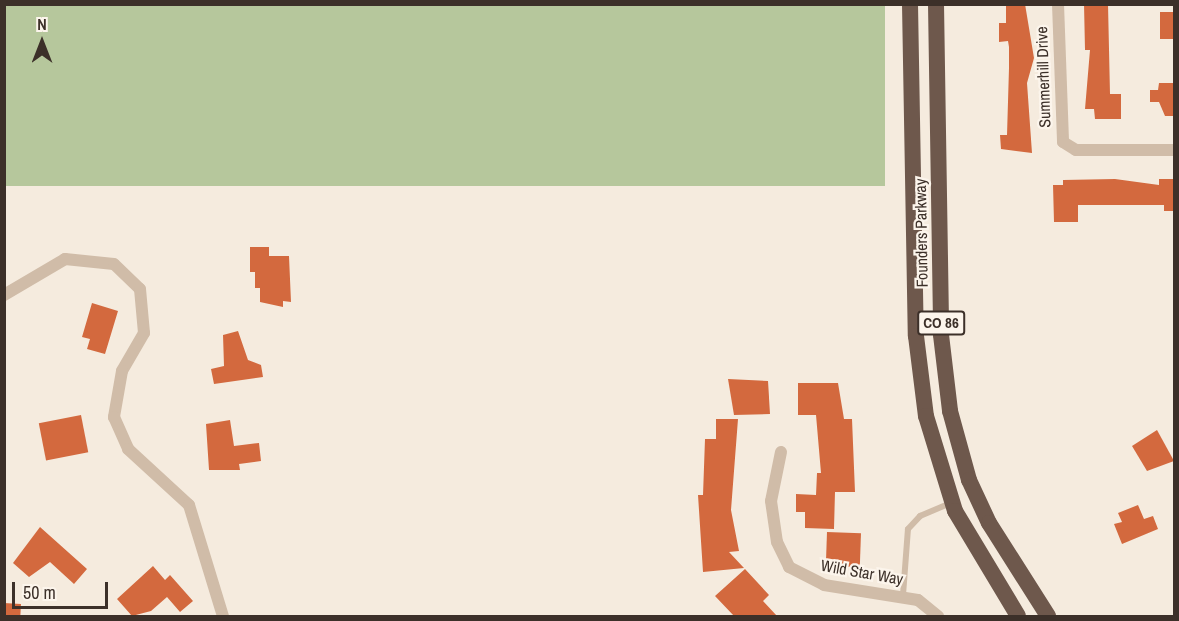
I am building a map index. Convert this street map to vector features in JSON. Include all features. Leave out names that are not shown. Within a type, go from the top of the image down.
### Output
[{"type":"highway","name":"Founders Parkway","points":[[910,4],[918,360],[926,416],[952,503],[1018,616]]},
{"type":"highway","name":"Founders Parkway","points":[[936,4],[941,334],[951,411],[969,480],[989,523],[1048,616]]},
{"type":"street","name":"Summerhill Drive","points":[[1058,4],[1063,142],[1076,150],[1174,150]]},
{"type":"street","points":[[4,295],[65,259],[114,264],[140,289],[144,333],[122,371],[114,417],[128,449],[189,505],[223,616]]},
{"type":"street","name":"Wild Star Way","points":[[781,452],[771,501],[777,542],[789,567],[824,585],[903,595],[938,616]]},
{"type":"lane","points":[[903,595],[908,529],[920,516],[952,503]]},
{"type":"green space","points":[[4,5],[885,5],[885,186],[4,186]]},
{"type":"building","points":[[1006,4],[1025,4],[1034,58],[1027,83],[1032,153],[1001,149],[1000,135],[1007,135],[1009,47],[1008,41],[999,42],[999,23],[1006,23]]},
{"type":"building","points":[[1084,4],[1108,4],[1110,94],[1121,94],[1121,119],[1095,119],[1094,109],[1085,109],[1090,50],[1085,50]]},
{"type":"building","points":[[1160,12],[1174,12],[1174,39],[1160,39]]},
{"type":"building","points":[[1159,83],[1174,83],[1174,116],[1165,116],[1159,102],[1150,102],[1150,90],[1158,90]]},
{"type":"building","points":[[1115,179],[1159,185],[1159,179],[1173,179],[1174,211],[1164,211],[1164,205],[1078,205],[1078,222],[1054,222],[1053,185],[1063,185],[1063,180]]},
{"type":"building","points":[[250,247],[269,247],[269,256],[289,256],[291,302],[283,301],[283,307],[260,302],[260,288],[255,288],[255,272],[250,272]]},
{"type":"building","points":[[92,303],[118,311],[105,354],[87,349],[90,339],[82,337]]},
{"type":"building","points":[[238,331],[248,360],[261,365],[263,377],[214,384],[211,369],[224,366],[223,335]]},
{"type":"building","points":[[728,379],[768,381],[770,414],[734,415]]},
{"type":"building","points":[[798,383],[838,383],[844,419],[852,419],[855,492],[835,492],[834,529],[805,528],[805,512],[796,512],[796,494],[816,495],[817,473],[821,473],[816,415],[798,415]]},
{"type":"building","points":[[81,415],[88,452],[46,461],[39,423]]},
{"type":"building","points":[[716,419],[738,419],[731,510],[739,551],[729,552],[744,568],[703,572],[698,495],[703,495],[705,439],[716,439]]},
{"type":"building","points":[[230,420],[234,446],[259,443],[261,461],[239,464],[240,470],[209,470],[206,424]]},
{"type":"building","points":[[1157,430],[1174,461],[1147,471],[1132,446]]},
{"type":"building","points":[[1138,505],[1144,519],[1153,516],[1158,529],[1122,544],[1114,524],[1122,522],[1118,513]]},
{"type":"building","points":[[40,527],[87,569],[74,584],[50,562],[29,577],[13,563]]},
{"type":"building","points":[[827,532],[861,533],[860,567],[826,566]]},
{"type":"building","points":[[153,566],[165,580],[170,575],[193,601],[180,612],[167,597],[151,611],[132,616],[117,599]]},
{"type":"building","points":[[745,569],[769,595],[763,601],[777,616],[734,616],[715,596]]},
{"type":"building","points":[[4,603],[21,604],[20,616],[4,616]]}]
